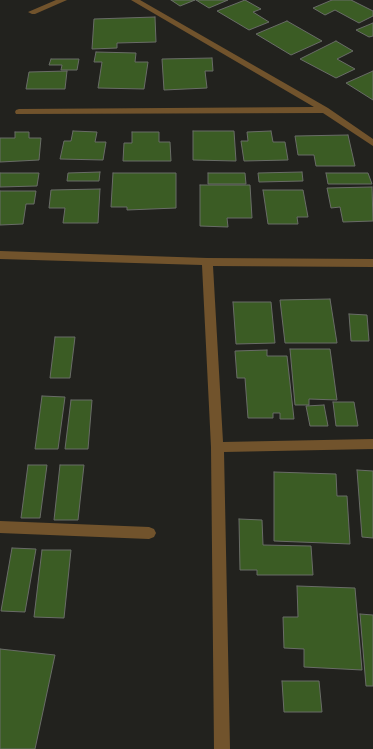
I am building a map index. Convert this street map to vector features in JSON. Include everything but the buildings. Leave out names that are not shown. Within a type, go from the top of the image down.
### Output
[{"type":"street","points":[[32,12],[62,0]]},
{"type":"street","points":[[135,0],[325,110],[373,143]]},
{"type":"street","points":[[19,112],[325,110]]},
{"type":"street","points":[[0,255],[207,262],[373,263]]},
{"type":"street","points":[[207,262],[217,447],[222,749]]},
{"type":"street","points":[[217,447],[373,444]]},
{"type":"street","points":[[0,528],[149,533]]}]
